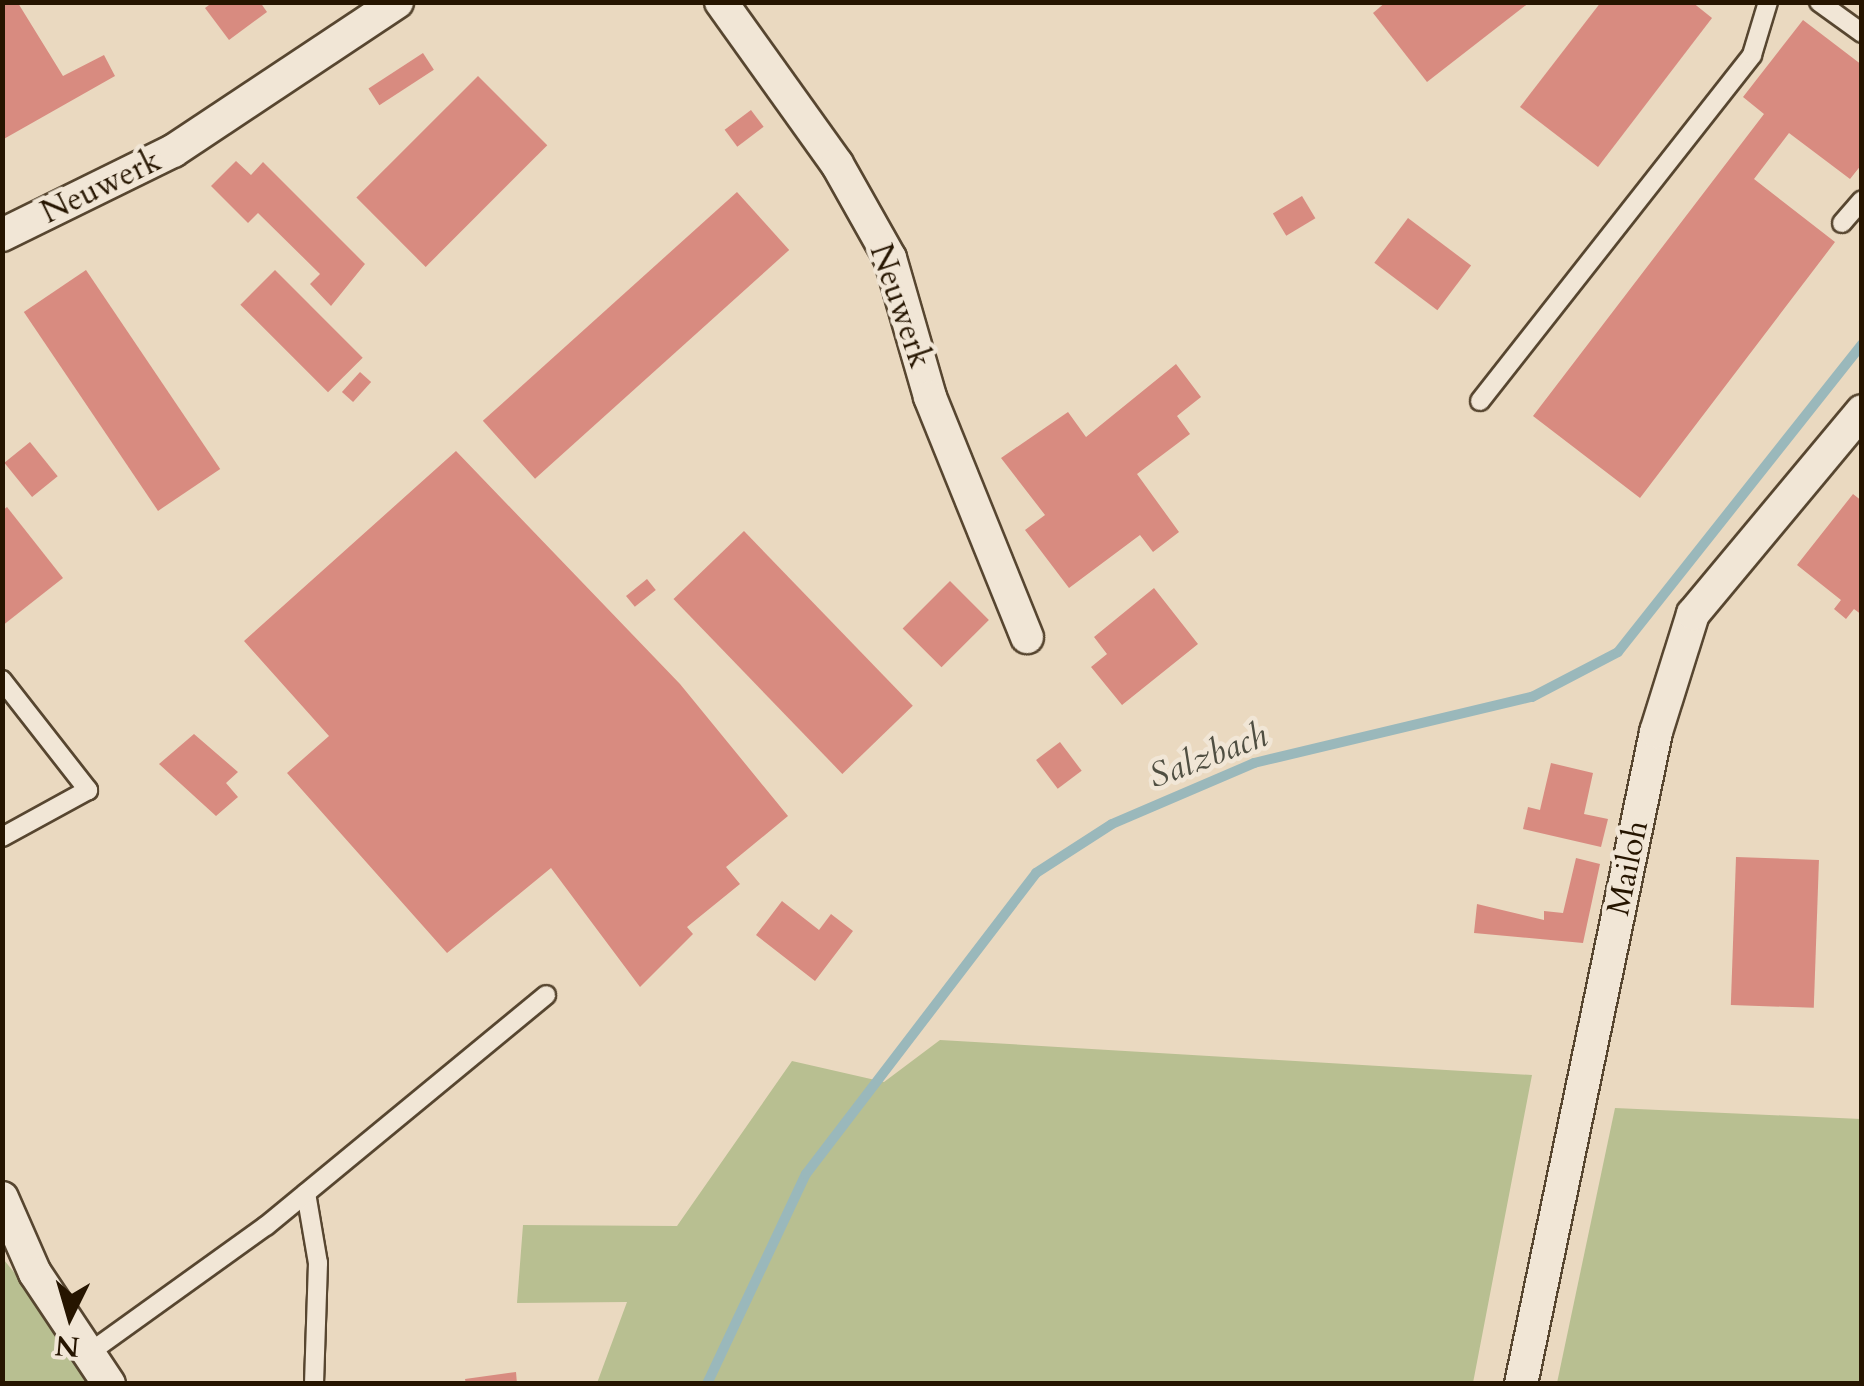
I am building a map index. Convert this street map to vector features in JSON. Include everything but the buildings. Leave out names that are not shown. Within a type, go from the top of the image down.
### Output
[{"type":"street","name":"Neuwerk","points":[[2,236],[172,152],[397,2]]},
{"type":"street","name":"Neuwerk","points":[[721,2],[837,164],[890,258],[930,397],[1027,637]]},
{"type":"street","name":"Mailoh","points":[[1522,1384],[1656,732],[1693,614],[1862,412]]},
{"type":"street","points":[[2,1198],[35,1273],[109,1384]]},
{"type":"lane","points":[[1480,401],[1752,55],[1768,2]]},
{"type":"lane","points":[[1819,2],[1862,33]]},
{"type":"lane","points":[[1842,224],[1862,200]]},
{"type":"lane","points":[[2,680],[88,790],[2,837]]},
{"type":"lane","points":[[89,1353],[306,1193],[546,995]]},
{"type":"lane","points":[[306,1193],[318,1263],[314,1384]]},
{"type":"green space","points":[[940,1040],[1532,1075],[1473,1383],[597,1383],[627,1302],[517,1303],[523,1225],[677,1226],[792,1061],[884,1082]]},
{"type":"green space","points":[[1615,1108],[1861,1119],[1861,1383],[1557,1383]]},
{"type":"green space","points":[[2,1256],[4,1260],[105,1383],[3,1383]]},
{"type":"waterway","name":"Salzbach","points":[[707,1384],[806,1174],[1036,873],[1112,824],[1254,763],[1532,697],[1618,652],[1862,344]]}]
